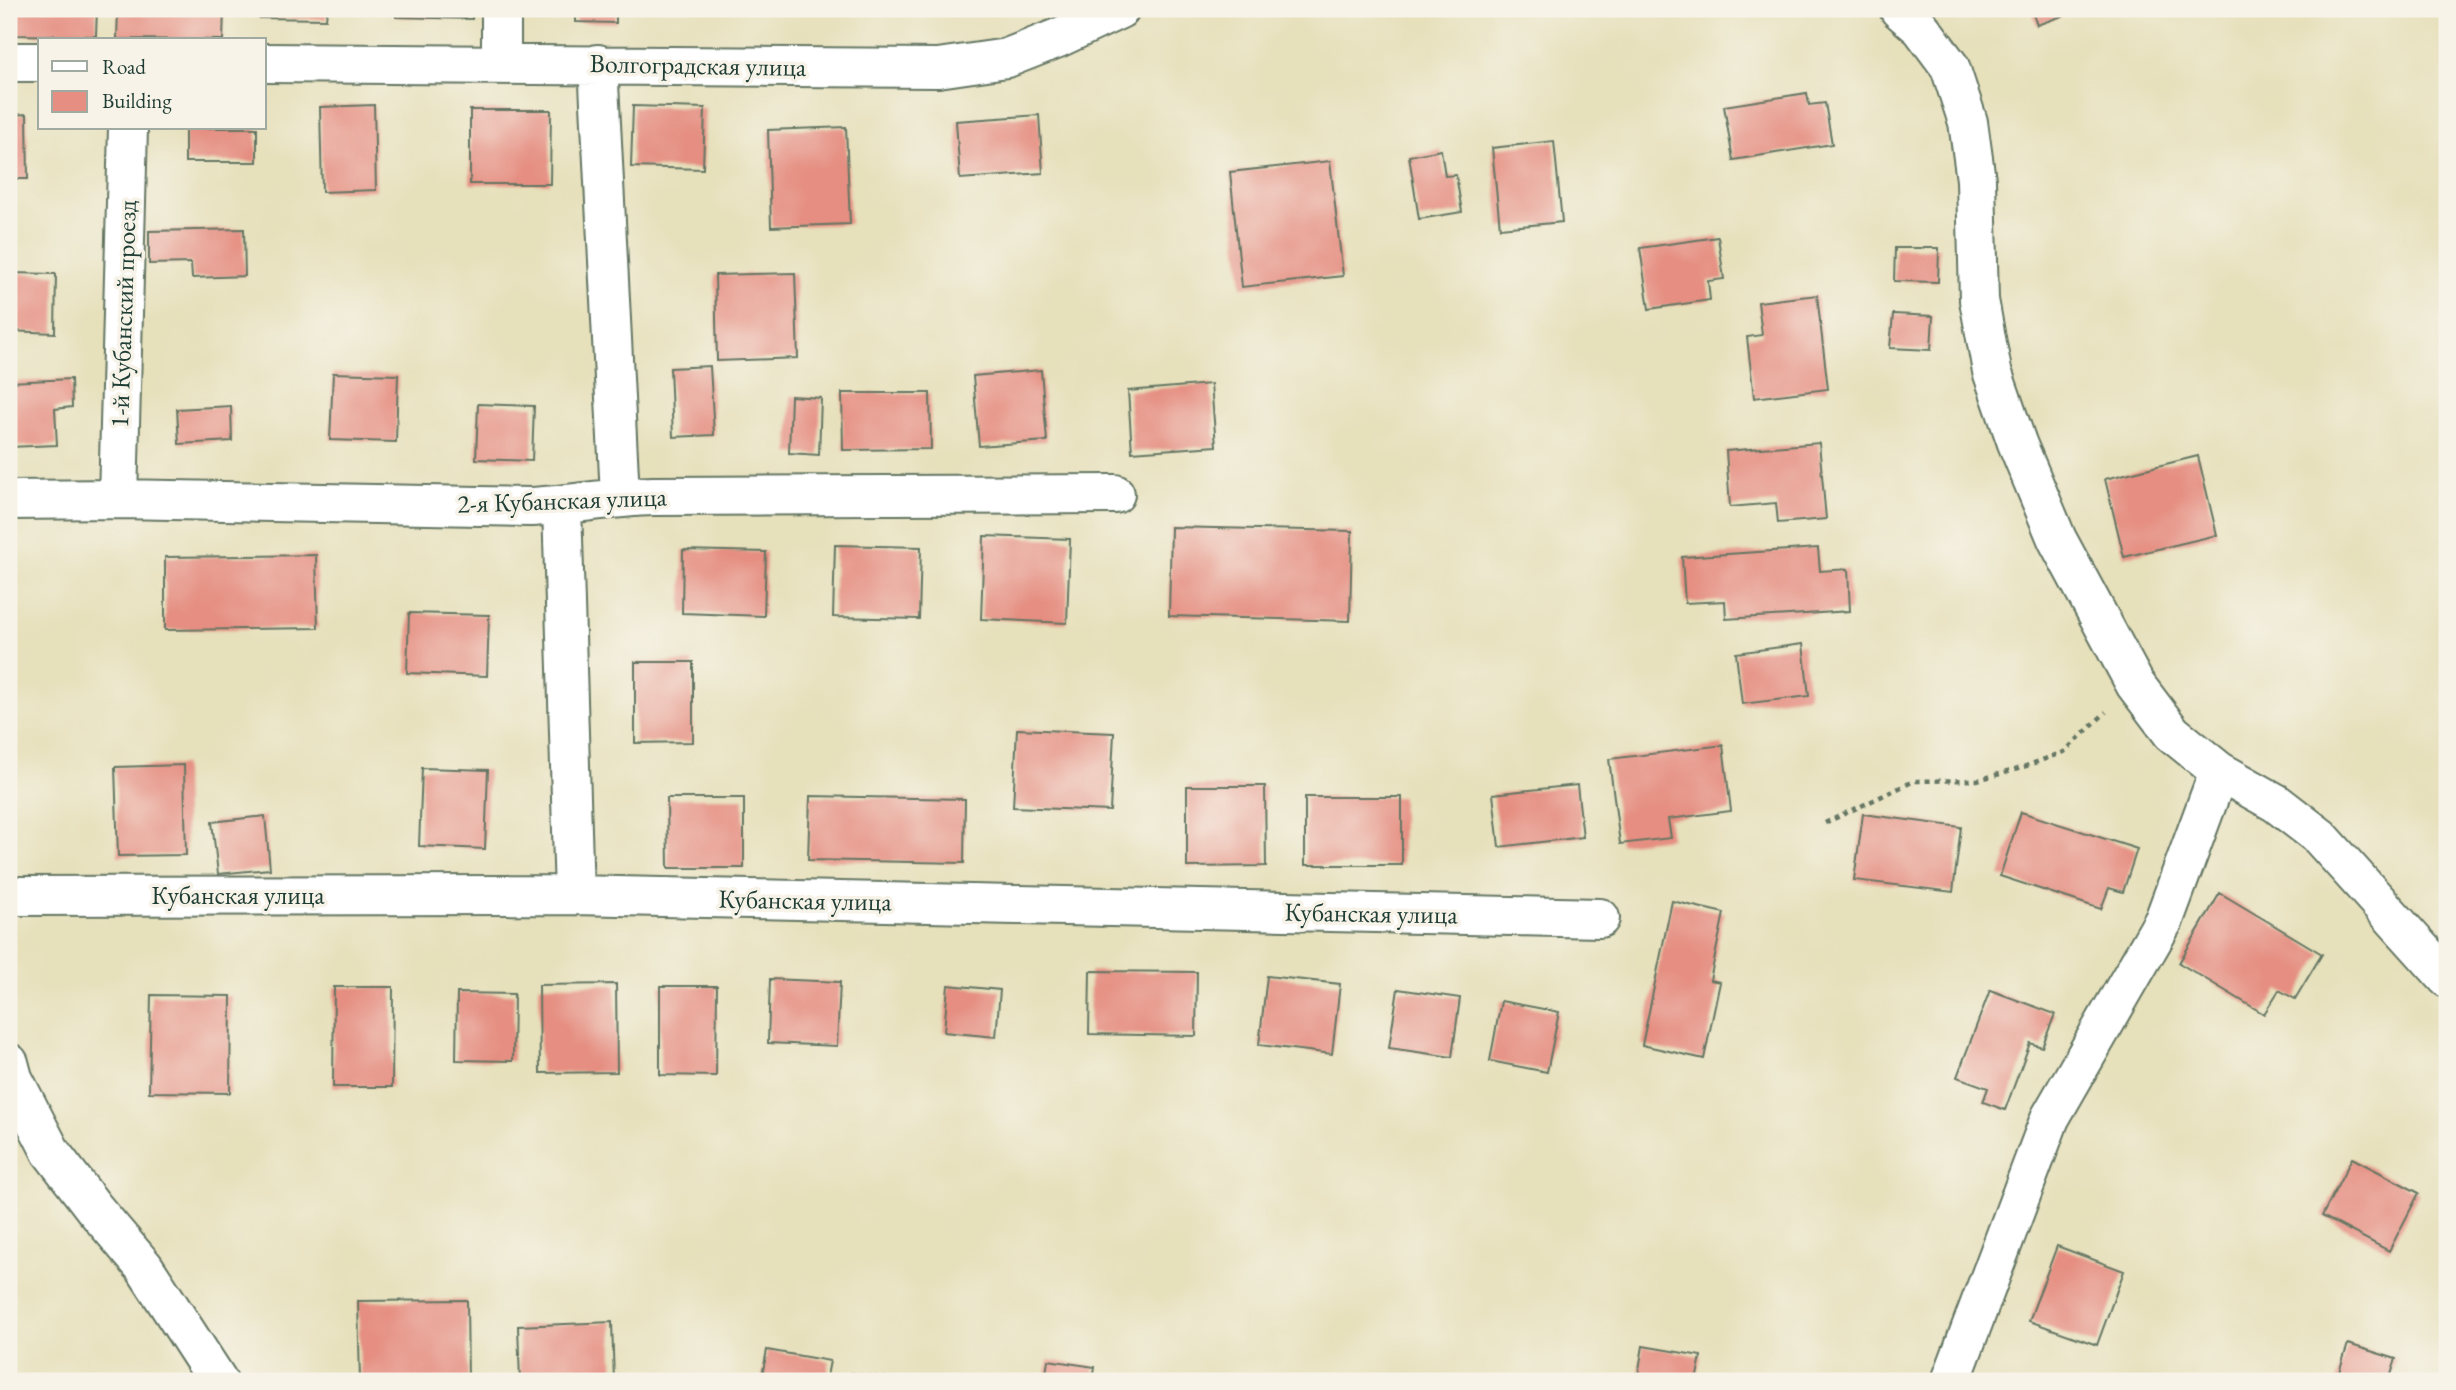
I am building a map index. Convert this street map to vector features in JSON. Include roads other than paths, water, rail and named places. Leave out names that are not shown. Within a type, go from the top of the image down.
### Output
[{"type":"street","points":[[501,9],[501,63]]},
{"type":"street","points":[[1899,9],[1921,28],[1950,67],[1968,122],[1976,180],[1979,300],[1992,371],[2057,539],[2135,684],[2172,733],[2219,771],[2276,803],[2320,837],[2447,978]]},
{"type":"street","name":"Волгоградская улица","points":[[266,63],[938,68],[1007,58],[1058,38],[1109,11]]},
{"type":"street","points":[[9,62],[38,62]]},
{"type":"street","points":[[598,64],[620,496]]},
{"type":"street","name":"1-й Кубанский проезд","points":[[118,499],[128,130]]},
{"type":"street","name":"2-я Кубанская улица","points":[[9,500],[118,499],[562,506],[620,496],[1115,494]]},
{"type":"street","points":[[562,506],[574,895]]},
{"type":"street","points":[[1951,1381],[2050,1118],[2164,920],[2219,771]]},
{"type":"street","name":"Кубанская улица","points":[[9,896],[574,895],[1600,918]]},
{"type":"street","points":[[9,1063],[13,1079],[51,1152],[144,1268],[218,1381]]}]
